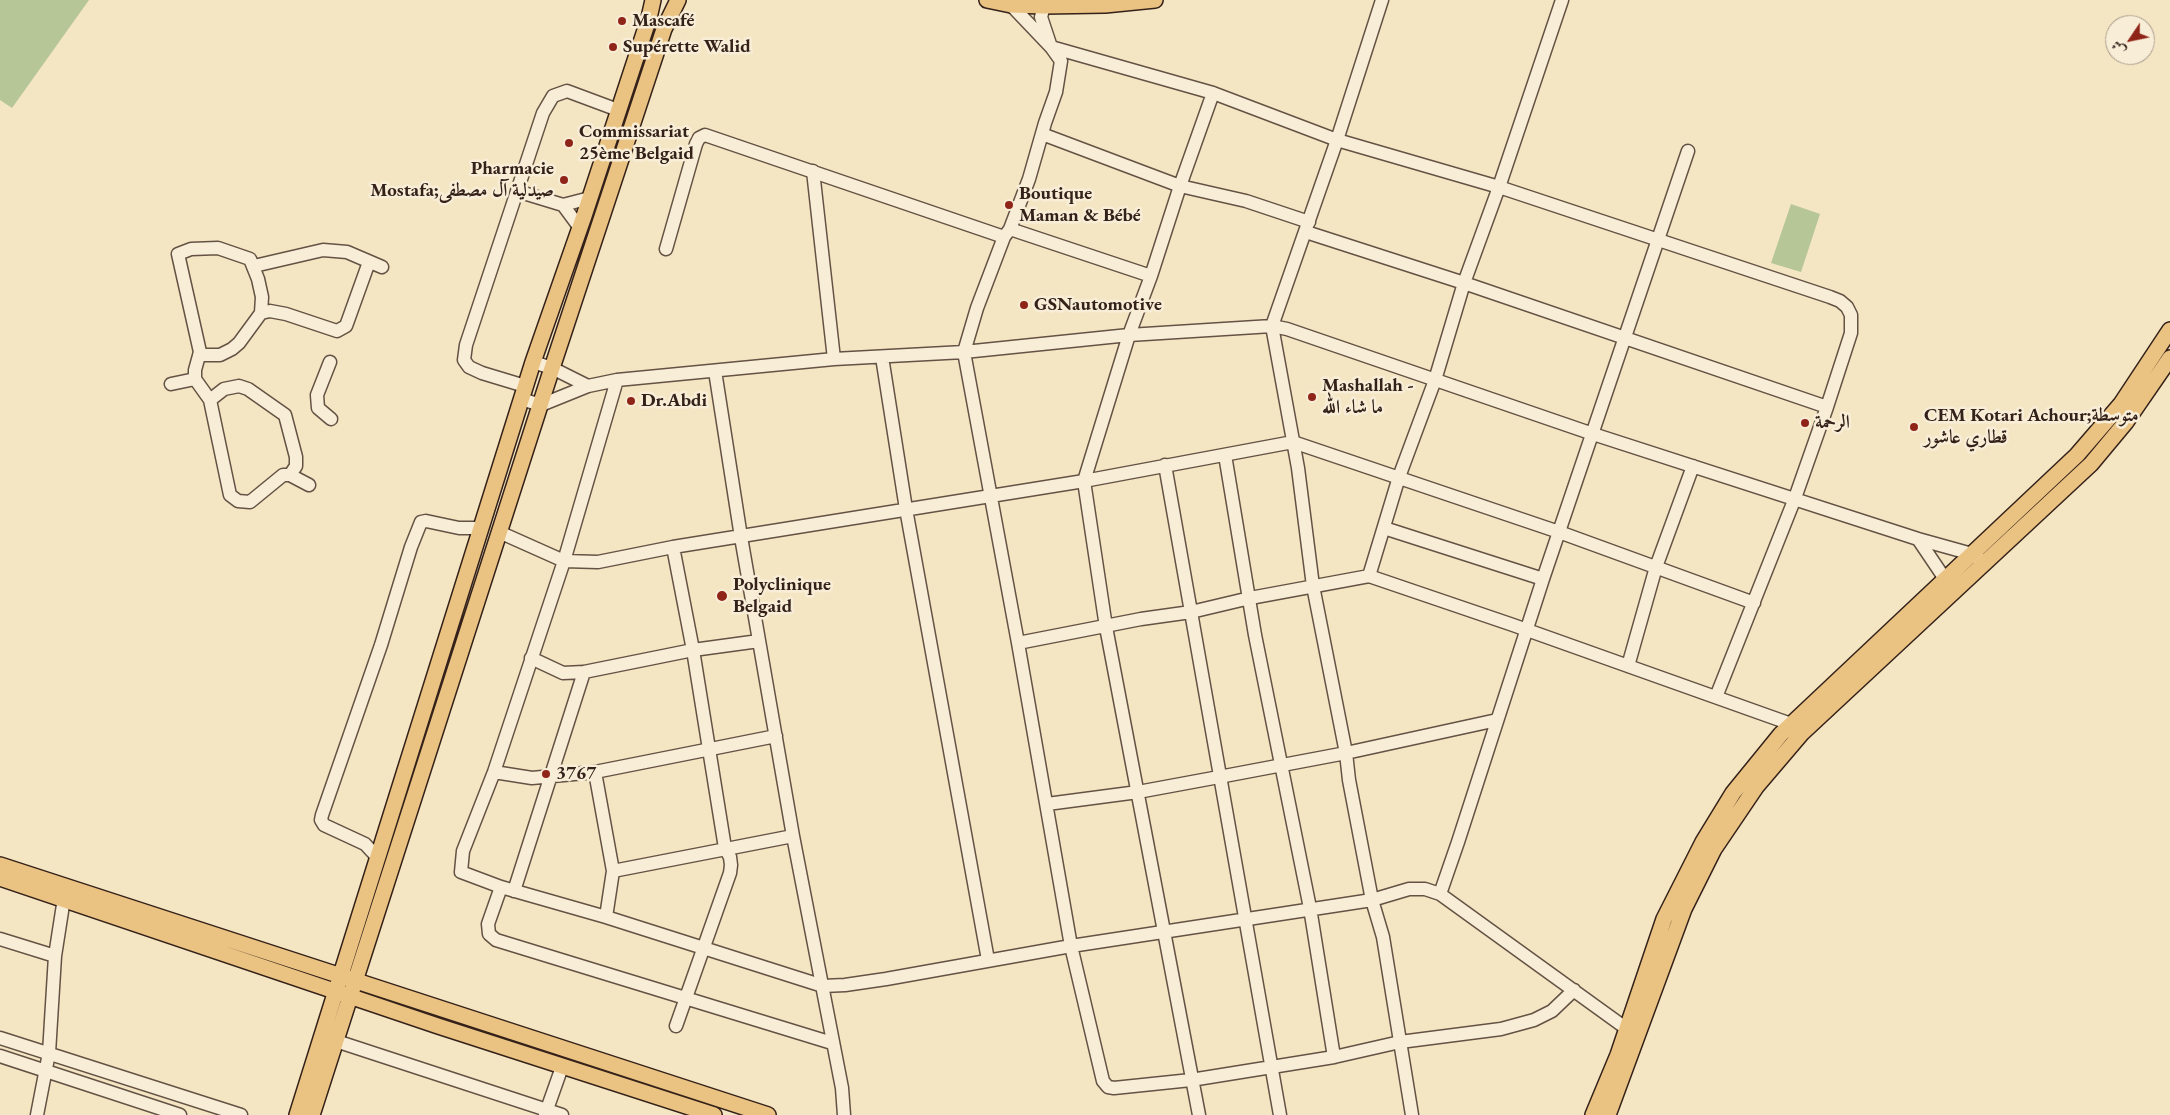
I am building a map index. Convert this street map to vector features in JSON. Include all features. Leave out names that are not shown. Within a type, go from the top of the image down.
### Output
[{"type":"main road","points":[[312,1115],[336,1041],[346,986],[378,858],[523,392],[590,198],[649,18],[653,0]]},
{"type":"main road","points":[[297,1115],[346,986],[499,532],[664,29],[678,0]]},
{"type":"main road","points":[[987,0],[1044,6],[1105,5],[1155,0]]},
{"type":"main road","points":[[1594,1115],[1606,1088],[1627,1029],[1664,918],[1703,842],[1733,793],[1791,724],[2083,448],[2121,404],[2170,330]]},
{"type":"main road","points":[[1608,1115],[1684,909],[1719,842],[1756,787],[1802,733],[2091,464],[2126,422],[2170,358]]},
{"type":"main road","points":[[0,865],[65,893],[346,986],[768,1115]]},
{"type":"main road","points":[[0,878],[65,893]]},
{"type":"main road","points":[[346,986],[562,1067],[714,1115]]},
{"type":"street","points":[[1382,0],[1337,140],[1272,326],[1293,442],[1313,586],[1346,753],[1349,780],[1372,900],[1383,937],[1412,1115]]},
{"type":"street","points":[[1369,576],[1399,478],[1435,380],[1464,283],[1499,187],[1562,0]]},
{"type":"street","points":[[1011,4],[1051,47],[1061,61],[1060,71],[1056,92],[1029,179],[977,308],[964,352],[1018,643],[1071,946],[1105,1085],[1114,1088],[1191,1080],[1334,1057],[1400,1042],[1501,1028],[1534,1020],[1552,1011],[1574,990]]},
{"type":"street","points":[[1044,6],[1041,17],[1051,47]]},
{"type":"street","points":[[1051,47],[1213,93],[1337,140],[1499,187],[1830,297],[1840,301],[1847,307],[1851,315],[1851,333],[1827,407],[1795,498],[1716,697]]},
{"type":"street","points":[[618,110],[567,91],[553,96],[543,113],[466,345],[464,360],[469,367],[523,392],[541,405],[588,386],[617,380],[834,359],[964,352],[1129,335],[1272,326],[1592,434],[1918,539],[1972,554],[1985,563]]},
{"type":"street","points":[[1199,1115],[1106,627],[1084,480],[1129,335],[1152,276],[1180,186],[1213,93]]},
{"type":"street","points":[[666,249],[696,144],[704,134],[1007,233],[1152,276]]},
{"type":"street","points":[[1042,134],[1180,186],[1246,201],[1307,227],[1464,283],[1827,407]]},
{"type":"street","points":[[1440,894],[1543,579],[1688,150]]},
{"type":"street","points":[[813,171],[834,359]]},
{"type":"street","points":[[517,191],[563,205],[590,198]]},
{"type":"street","points":[[563,205],[580,228]]},
{"type":"street","points":[[199,355],[220,355],[232,349],[239,344],[261,313],[262,297],[254,266],[250,259],[218,248],[191,249],[178,254],[199,355],[195,379],[210,400],[230,495],[238,501],[250,502],[283,475],[290,474],[309,485]]},
{"type":"street","points":[[254,266],[323,250],[347,252],[382,268]]},
{"type":"street","points":[[261,313],[270,311],[286,314],[337,331],[346,326],[368,262]]},
{"type":"street","points":[[882,357],[906,509],[938,680],[966,848],[988,960]]},
{"type":"street","points":[[330,362],[317,395],[318,408],[331,419]]},
{"type":"street","points":[[533,362],[552,368],[588,386]]},
{"type":"street","points":[[715,371],[759,641],[793,836],[842,1088],[844,1115]]},
{"type":"street","points":[[170,384],[195,379]]},
{"type":"street","points":[[617,380],[564,561],[494,772],[463,851],[461,872],[501,887],[606,917],[823,986],[854,984],[1071,946],[1372,900],[1409,889],[1425,889],[1440,894],[1627,1029]]},
{"type":"street","points":[[210,400],[224,389],[239,386],[248,389],[285,415],[296,457],[296,466],[290,474]]},
{"type":"street","points":[[499,532],[564,561],[598,562],[673,547],[1084,480],[1293,442],[1559,532],[1754,603]]},
{"type":"street","points":[[1225,455],[1280,766],[1310,908],[1334,1057]]},
{"type":"street","points":[[1165,465],[1280,1115]]},
{"type":"street","points":[[1628,666],[1656,567],[1693,466]]},
{"type":"street","points":[[378,858],[365,844],[324,825],[321,820],[322,815],[421,522],[426,521],[459,528],[478,535]]},
{"type":"street","points":[[1384,528],[1543,579]]},
{"type":"street","points":[[1918,539],[1945,579],[1958,588]]},
{"type":"street","points":[[673,547],[693,650],[725,848],[730,856],[730,873],[676,1026]]},
{"type":"street","points":[[1018,643],[1106,627],[1141,618],[1191,612],[1250,598],[1369,576],[1791,724]]},
{"type":"street","points":[[532,658],[563,673],[584,672],[693,650],[759,641]]},
{"type":"street","points":[[514,891],[537,822],[549,776],[584,672]]},
{"type":"street","points":[[1047,804],[1138,792],[1280,766],[1497,720]]},
{"type":"street","points":[[494,772],[532,778],[595,772],[776,736]]},
{"type":"street","points":[[595,772],[613,871],[606,917]]},
{"type":"street","points":[[613,871],[793,836]]},
{"type":"street","points":[[365,844],[384,839]]},
{"type":"street","points":[[501,887],[488,924],[489,934],[496,940],[832,1043]]},
{"type":"street","points":[[37,1115],[49,1053],[55,956],[65,893]]},
{"type":"street","points":[[0,939],[55,956]]},
{"type":"street","points":[[0,1038],[241,1115]]},
{"type":"street","points":[[336,1041],[545,1112],[562,1115]]},
{"type":"street","points":[[0,1056],[181,1115],[187,1098]]},
{"type":"street","points":[[545,1112],[562,1067]]},
{"type":"green space","points":[[0,0],[89,0],[12,108],[0,100]]},
{"type":"green space","points":[[1791,204],[1820,214],[1801,272],[1771,263]]},
{"type":"place","name":"Mascafé","points":[[622,21]]},
{"type":"place","name":"Supérette Walid","points":[[613,47]]},
{"type":"place","name":"Commissariat 25ème Belgaid","points":[[569,143]]},
{"type":"place","name":"Pharmacie Mostafa;صيدلية آل مصطفى","points":[[564,180]]},
{"type":"place","name":"Boutique Maman & Bébé","points":[[1009,205]]},
{"type":"place","name":"GSNautomotive","points":[[1024,305]]},
{"type":"place","name":"Mashallah - ما شاء الله","points":[[1312,397]]},
{"type":"place","name":"Dr.Abdi","points":[[631,401]]},
{"type":"place","name":"الرحمة","points":[[1805,423]]},
{"type":"place","name":"CEM Kotari Achour;متوسطة قطاري عاشور","points":[[1914,427]]},
{"type":"place","name":"Polyclinique Belgaid","points":[[722,596]]},
{"type":"place","name":"3767","points":[[546,774]]}]
